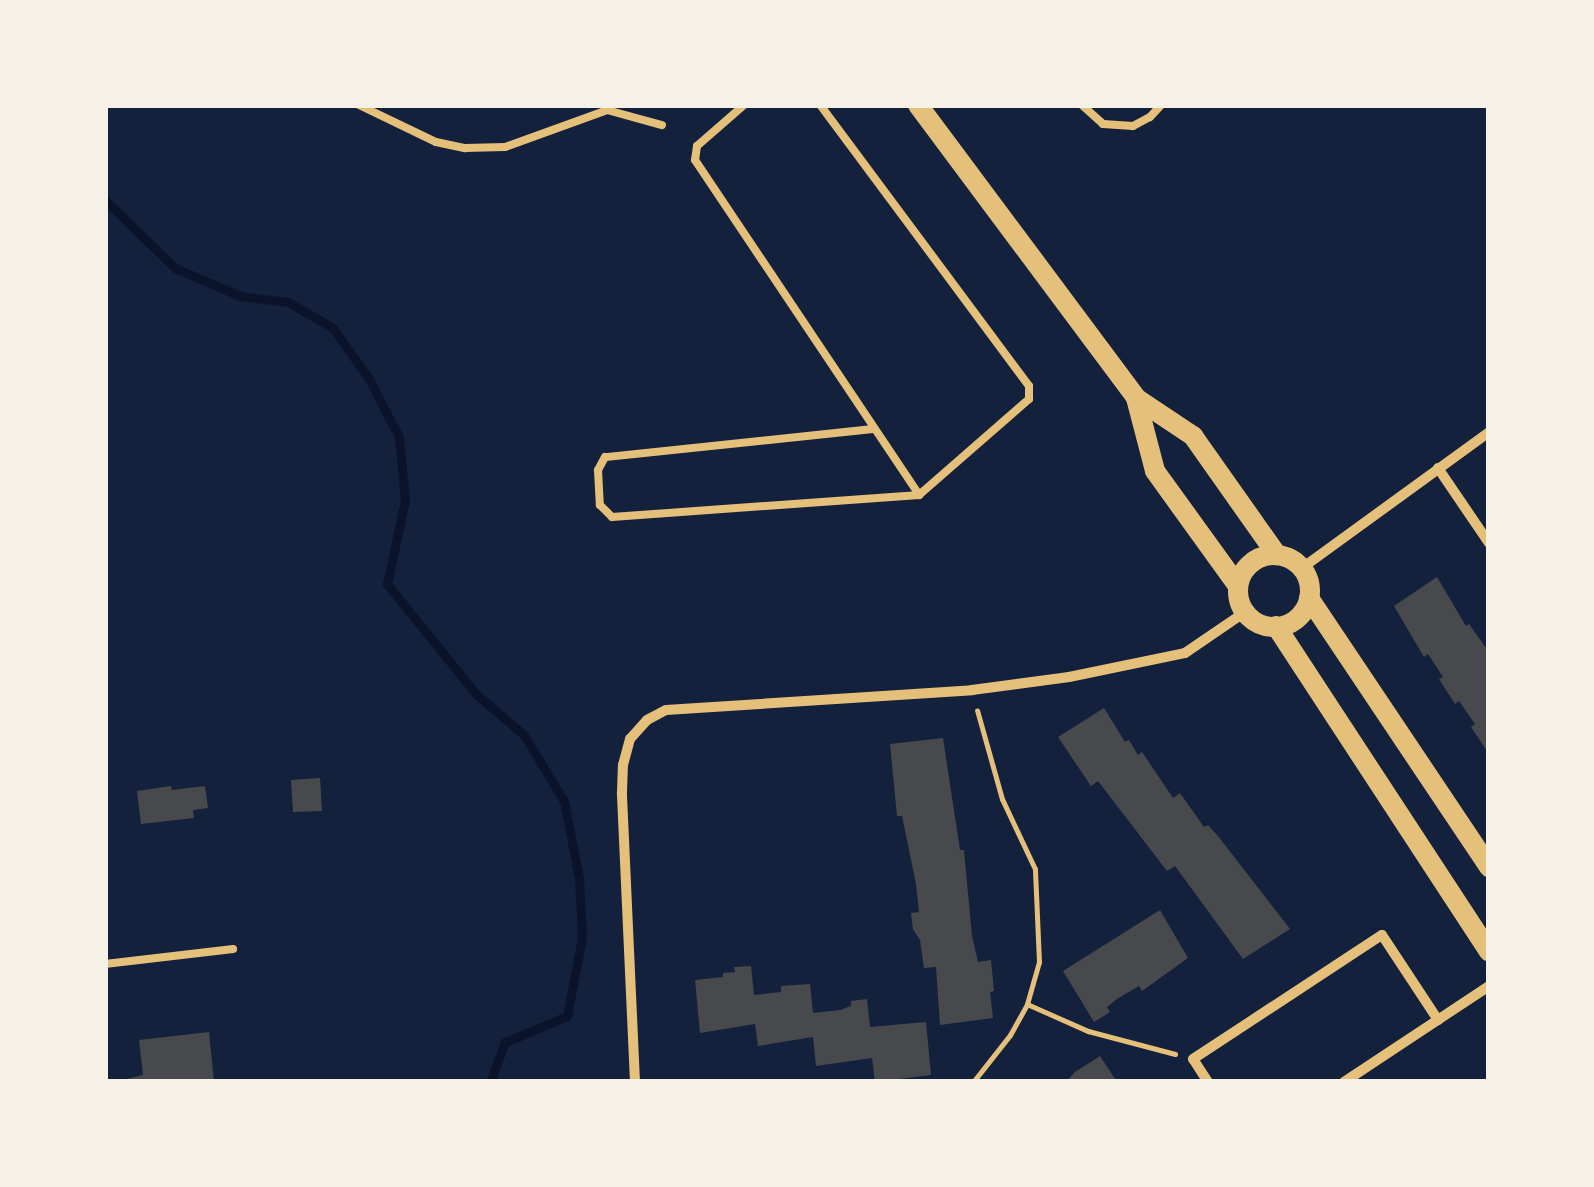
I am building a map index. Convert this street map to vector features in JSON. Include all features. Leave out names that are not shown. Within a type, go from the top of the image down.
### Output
[{"type":"main road","points":[[918,105],[1136,398],[1193,436],[1277,555],[1302,568],[1309,598],[1489,867]]},
{"type":"main road","points":[[1136,398],[1154,471],[1238,586],[1245,612],[1253,620],[1276,626],[1297,618],[1309,598]]},
{"type":"main road","points":[[1238,586],[1256,560],[1277,555]]},
{"type":"main road","points":[[1276,626],[1489,951]]},
{"type":"street","points":[[1302,568],[1489,432]]},
{"type":"street","points":[[1438,468],[1489,543]]},
{"type":"street","points":[[635,1082],[622,792],[630,739],[647,720],[666,710],[972,690],[1068,677],[1185,653],[1245,612]]},
{"type":"street","points":[[1208,1082],[1192,1059],[1382,935],[1438,1020]]},
{"type":"street","points":[[1344,1082],[1489,986]]},
{"type":"lane","points":[[359,105],[436,142],[465,148],[505,147],[608,110],[662,125]]},
{"type":"lane","points":[[744,105],[698,146],[695,160],[919,495]]},
{"type":"lane","points":[[820,105],[1029,386],[1029,399],[919,495],[612,517],[600,504],[598,470],[605,458],[873,428]]},
{"type":"lane","points":[[1082,105],[1103,124],[1133,126],[1161,105]]},
{"type":"lane","points":[[105,964],[232,949]]},
{"type":"path","points":[[972,690],[1002,799],[1035,869],[1039,962],[1027,1004],[995,1057],[973,1082]]},
{"type":"path","points":[[1027,1004],[1088,1031],[1192,1059]]},
{"type":"building","points":[[1437,577],[1466,626],[1469,624],[1486,648],[1489,754],[1471,727],[1475,724],[1459,701],[1455,704],[1439,679],[1443,677],[1428,654],[1424,657],[1394,606]]},
{"type":"building","points":[[1104,708],[1125,742],[1129,740],[1138,755],[1142,752],[1173,798],[1180,793],[1204,827],[1208,825],[1218,836],[1290,929],[1243,959],[1175,866],[1167,871],[1098,781],[1091,786],[1058,737]]},
{"type":"building","points":[[943,738],[960,850],[964,850],[972,936],[978,962],[991,960],[994,991],[990,992],[993,1018],[940,1025],[936,967],[924,968],[920,940],[913,929],[911,913],[919,912],[916,884],[902,816],[897,816],[890,744]]},
{"type":"building","points":[[320,778],[322,811],[293,812],[291,780]]},
{"type":"building","points":[[171,786],[172,790],[205,786],[208,808],[193,810],[194,818],[141,824],[137,791]]},
{"type":"building","points":[[1160,910],[1188,958],[1142,991],[1139,986],[1117,999],[1107,1007],[1110,1012],[1094,1022],[1063,971]]},
{"type":"building","points":[[751,966],[754,995],[781,992],[781,986],[810,984],[813,1013],[840,1010],[851,1006],[851,1001],[867,999],[870,1027],[926,1022],[931,1075],[875,1082],[872,1058],[816,1066],[813,1037],[758,1046],[755,1024],[700,1033],[695,980],[723,977],[723,973],[735,972],[734,967]]},
{"type":"building","points":[[209,1032],[214,1082],[114,1082],[143,1075],[139,1040]]},
{"type":"building","points":[[1100,1056],[1117,1082],[1066,1082],[1075,1072]]},
{"type":"waterway","points":[[105,200],[175,268],[240,296],[288,302],[333,328],[369,379],[399,437],[405,500],[387,584],[476,694],[524,735],[564,801],[579,878],[582,938],[567,1016],[505,1042],[490,1082]]}]
